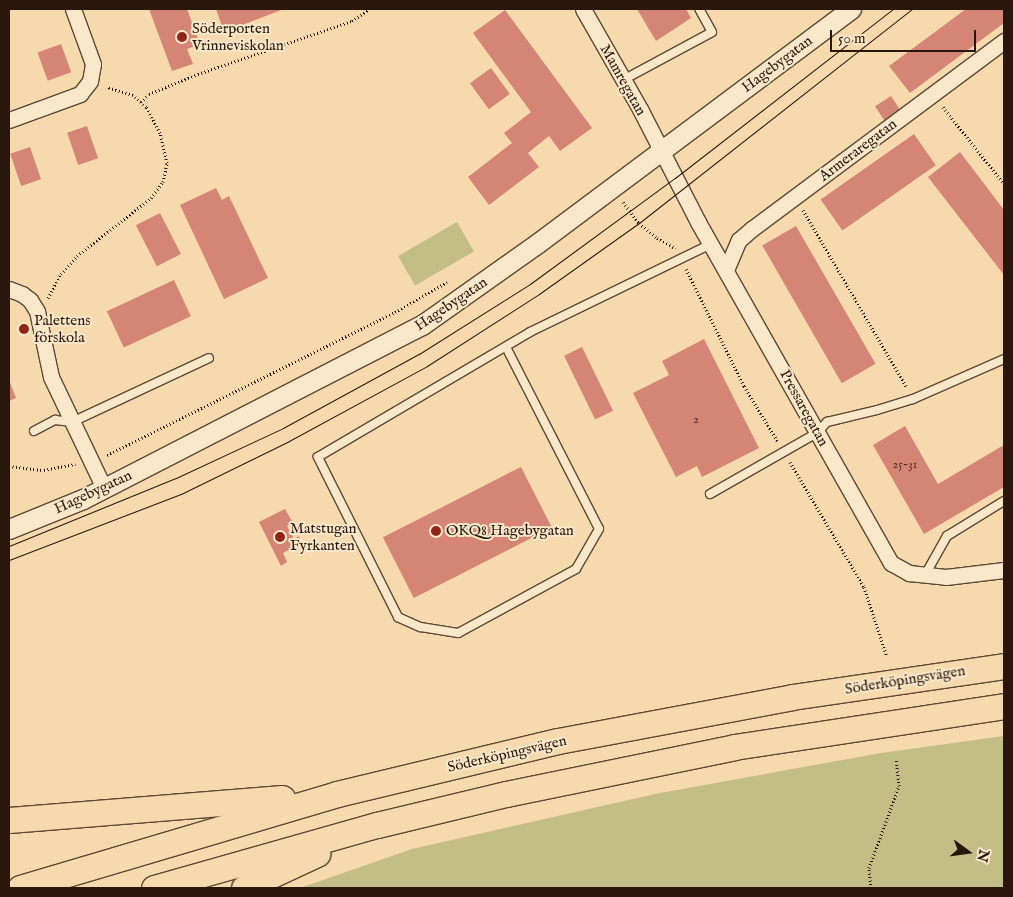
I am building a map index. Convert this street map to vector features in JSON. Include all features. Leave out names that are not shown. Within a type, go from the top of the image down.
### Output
[{"type":"highway","name":"Söderköpingsvägen","points":[[20,888],[337,794],[558,741],[664,720],[924,676],[1004,666]]},
{"type":"highway","points":[[154,888],[377,825],[506,794],[734,747],[1004,706]]},
{"type":"highway","points":[[9,820],[337,794]]},
{"type":"highway","points":[[244,888],[377,825]]},
{"type":"street","points":[[9,120],[80,94],[90,80],[93,64],[72,9]]},
{"type":"street","name":"Mamregatan","points":[[583,9],[662,151]]},
{"type":"street","name":"Hagebygatan","points":[[9,529],[104,488],[422,325],[662,151],[850,9]]},
{"type":"street","name":"Armeraregatan","points":[[726,270],[739,240],[1004,41]]},
{"type":"street","name":"Pressaregatan","points":[[662,151],[711,244],[891,563],[909,573],[946,577],[1004,570]]},
{"type":"street","points":[[9,289],[22,294],[30,300],[37,311],[51,377],[104,488]]},
{"type":"lane","points":[[624,80],[712,32],[699,9]]},
{"type":"lane","points":[[506,347],[599,529],[576,568],[559,578],[458,633],[420,627],[398,617],[318,457],[530,332],[711,244]]},
{"type":"lane","points":[[34,431],[55,420],[72,422],[209,358]]},
{"type":"lane","points":[[710,494],[818,433],[827,422],[913,399],[1004,359]]},
{"type":"lane","points":[[925,575],[947,536],[1004,501]]},
{"type":"path","points":[[141,102],[149,94],[198,74],[352,21],[369,9]]},
{"type":"path","points":[[42,330],[50,292],[61,274],[77,256],[151,198],[163,182],[167,163],[160,134],[146,107],[133,95],[90,80]]},
{"type":"path","points":[[933,94],[1004,184]]},
{"type":"path","points":[[613,187],[639,223],[657,238],[674,246],[744,386],[864,587],[886,654]]},
{"type":"path","points":[[795,197],[913,399]]},
{"type":"path","points":[[9,466],[44,470],[92,461],[112,453],[395,312],[452,279]]},
{"type":"path","points":[[871,888],[869,868],[899,786],[896,759]]},
{"type":"shaded area","points":[[457,222],[474,251],[415,285],[398,256]]},
{"type":"shaded area","points":[[1004,736],[1004,888],[300,888],[412,849],[655,794],[881,753]]},
{"type":"building","points":[[149,9],[187,9],[200,44],[187,49],[193,64],[172,71]]},
{"type":"building","points":[[216,9],[284,9],[224,32]]},
{"type":"building","points":[[637,9],[686,9],[691,18],[656,41]]},
{"type":"building","points":[[966,9],[1004,9],[1004,23],[910,93],[889,66]]},
{"type":"building","points":[[505,10],[592,128],[560,151],[549,136],[528,153],[539,167],[489,205],[468,177],[512,143],[504,133],[531,112],[473,33]]},
{"type":"building","points":[[61,44],[71,72],[48,81],[38,53]]},
{"type":"building","points":[[491,68],[510,94],[489,109],[470,83]]},
{"type":"building","points":[[891,96],[902,113],[886,123],[875,106]]},
{"type":"building","points":[[87,126],[98,158],[78,165],[67,133]]},
{"type":"building","points":[[914,134],[936,165],[842,231],[821,199]]},
{"type":"building","points":[[30,147],[41,179],[21,186],[10,154]]},
{"type":"building","points":[[960,152],[1004,210],[1004,275],[928,177]]},
{"type":"building","points":[[216,188],[222,200],[229,196],[268,278],[224,299],[180,205]]},
{"type":"building","points":[[160,213],[181,254],[157,266],[136,225]]},
{"type":"building","points":[[796,226],[876,364],[842,383],[762,246]]},
{"type":"building","points":[[174,280],[191,316],[124,348],[107,311]]},
{"type":"building","points":[[704,339],[759,448],[702,477],[697,466],[676,477],[633,393],[669,375],[662,361]]},
{"type":"building","points":[[582,347],[613,411],[595,420],[564,356]]},
{"type":"building","points":[[9,380],[16,398],[9,401]]},
{"type":"building","points":[[905,426],[938,484],[1004,445],[1004,487],[924,534],[873,445]]},
{"type":"building","points":[[521,467],[552,528],[414,598],[383,537]]},
{"type":"building","name":"Matstugan Fyrkanten","points":[[285,509],[293,523],[287,526],[294,539],[299,536],[302,543],[283,553],[287,562],[281,566],[259,522]]},
{"type":"tram line","points":[[9,546],[176,478],[283,428],[419,354],[530,284],[675,178],[893,9]]},
{"type":"tram line","points":[[9,560],[181,494],[289,441],[427,366],[539,294],[639,223],[912,9]]},
{"type":"place","name":"Söderporten Vrinneviskolan","points":[[182,37]]},
{"type":"place","name":"Palettens förskola","points":[[24,329]]},
{"type":"place","name":"OKQ8 Hagebygatan","points":[[436,531]]},
{"type":"place","name":"Matstugan Fyrkanten","points":[[280,537]]}]
